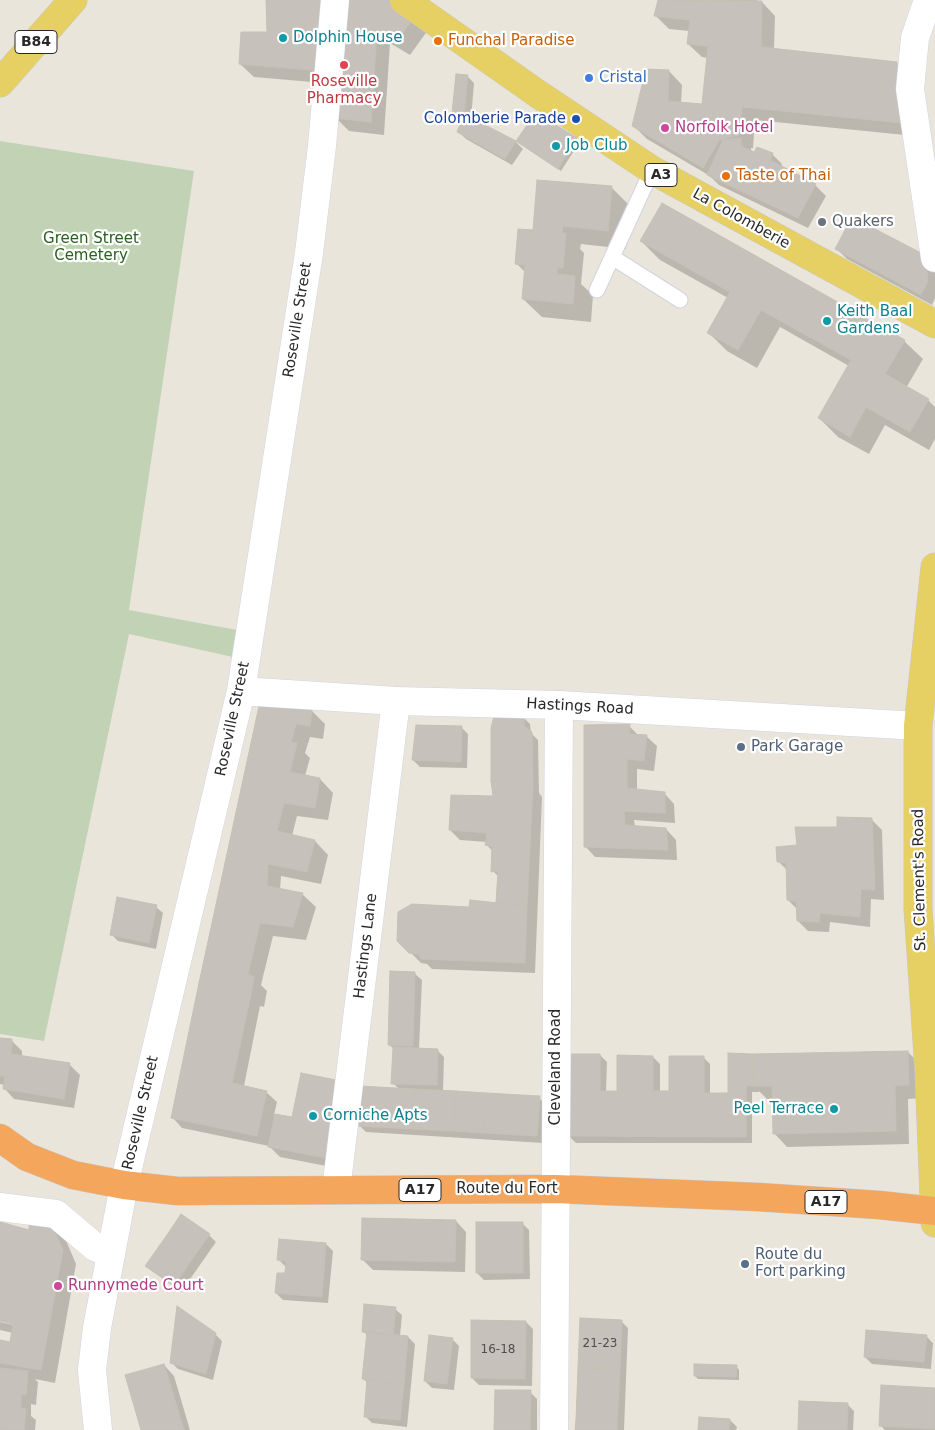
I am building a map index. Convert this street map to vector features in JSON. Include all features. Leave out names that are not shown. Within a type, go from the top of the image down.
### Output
[{"type":"highway","name":"Route du Fort","points":[[0,1138],[27,1157],[73,1175],[124,1185],[177,1191],[556,1188],[758,1197],[879,1205],[935,1215]]},
{"type":"main road","name":"B84","points":[[0,83],[73,0]]},
{"type":"main road","name":"Roseville Street","points":[[98,1430],[92,1370],[97,1328],[124,1185],[241,691],[309,253],[323,136],[335,0]]},
{"type":"main road","name":"La Colomberie","points":[[404,0],[538,94],[652,170],[935,323]]},
{"type":"main road","points":[[928,0],[915,38],[910,89],[935,258]]},
{"type":"main road","name":"St. Clement's Road","points":[[935,567],[918,726],[918,909],[929,1071],[935,1215]]},
{"type":"main road","name":"Hastings Road","points":[[241,691],[396,701],[559,705],[918,726]]},
{"type":"main road","name":"Hastings Lane","points":[[336,1190],[396,701]]},
{"type":"main road","name":"Cleveland Road","points":[[554,1430],[559,705]]},
{"type":"main road","points":[[0,1207],[56,1214],[95,1247],[111,1254]]},
{"type":"lane","points":[[597,290],[652,170]]},
{"type":"lane","points":[[612,257],[680,300]]},
{"type":"green space","name":"Green Street Cemetery","points":[[0,141],[194,171],[129,610],[237,630],[233,657],[129,634],[44,1041],[0,1034]]},
{"type":"building","name":"Dolphin House","points":[[266,0],[327,0],[322,71],[239,64],[241,32],[267,32]]},
{"type":"building","points":[[345,0],[389,0],[415,16],[396,42],[377,31],[371,122],[334,118]]},
{"type":"building","points":[[658,0],[762,1],[761,47],[897,62],[902,123],[742,107],[739,135],[719,140],[703,168],[632,126],[646,69],[669,70],[668,101],[702,104],[708,46],[687,44],[690,20],[654,16]]},
{"type":"building","points":[[456,74],[468,75],[464,114],[452,113]]},
{"type":"building","points":[[536,112],[554,124],[534,153],[516,141]]},
{"type":"building","points":[[464,114],[516,141],[505,159],[457,132]]},
{"type":"building","name":"Job Club","points":[[554,124],[577,138],[558,169],[534,153]]},
{"type":"building","points":[[741,138],[741,146],[754,152],[757,147],[773,153],[770,160],[816,184],[798,218],[707,175],[723,140]]},
{"type":"building","points":[[537,180],[612,186],[608,231],[563,226],[562,233],[566,233],[563,268],[557,268],[557,274],[575,276],[573,304],[522,299],[525,265],[515,264],[518,229],[533,230]]},
{"type":"building","name":"Keith Baal Gardens","points":[[662,203],[905,340],[885,374],[929,399],[910,432],[866,407],[850,437],[818,418],[851,360],[761,310],[738,350],[707,333],[730,292],[640,241]]},
{"type":"building","points":[[852,217],[925,255],[928,281],[921,295],[835,249]]},
{"type":"building","points":[[259,706],[312,709],[310,726],[296,724],[291,742],[297,743],[290,772],[320,778],[315,808],[284,803],[277,831],[315,840],[307,872],[268,864],[267,886],[303,893],[293,927],[260,923],[248,974],[254,977],[251,994],[199,983]]},
{"type":"building","points":[[494,716],[524,716],[524,726],[532,732],[533,785],[491,781],[491,728]]},
{"type":"building","points":[[630,724],[629,734],[647,735],[644,761],[627,759],[627,788],[665,792],[665,813],[624,811],[625,825],[666,828],[668,850],[584,847],[584,725]]},
{"type":"building","points":[[416,725],[462,726],[461,762],[412,760]]},
{"type":"building","points":[[491,781],[533,785],[527,906],[496,903],[498,871],[491,872],[492,847],[485,845],[487,833],[449,830],[451,795],[493,796]]},
{"type":"building","points":[[837,817],[872,818],[875,890],[861,889],[860,917],[820,913],[819,922],[797,921],[796,902],[787,900],[786,863],[777,862],[776,847],[797,845],[795,827],[837,827]]},
{"type":"building","points":[[117,897],[157,905],[149,943],[110,935]]},
{"type":"building","points":[[470,900],[527,906],[525,963],[420,959],[420,955],[409,953],[397,941],[398,912],[412,904],[469,907]]},
{"type":"building","points":[[390,971],[415,972],[413,1046],[388,1045]]},
{"type":"building","points":[[199,983],[251,994],[232,1083],[267,1091],[257,1136],[171,1118]]},
{"type":"building","points":[[0,1038],[12,1039],[11,1054],[70,1063],[64,1099],[3,1089],[5,1076],[0,1076]]},
{"type":"building","points":[[393,1047],[438,1049],[437,1085],[391,1084]]},
{"type":"building","name":"Peel Terrace","points":[[908,1051],[909,1085],[895,1086],[896,1131],[773,1134],[772,1086],[753,1086],[752,1054]]},
{"type":"building","points":[[728,1053],[752,1054],[753,1086],[746,1086],[746,1137],[567,1136],[568,1054],[600,1054],[600,1091],[617,1091],[617,1055],[653,1056],[653,1091],[669,1091],[669,1056],[704,1056],[704,1093],[728,1093]]},
{"type":"building","name":"Corniche Apts","points":[[301,1073],[341,1081],[332,1159],[268,1147],[275,1114],[292,1117]]},
{"type":"building","points":[[360,1086],[414,1089],[412,1129],[358,1126]]},
{"type":"building","points":[[414,1089],[456,1091],[453,1131],[412,1129]]},
{"type":"building","points":[[456,1091],[486,1093],[484,1133],[453,1131]]},
{"type":"building","points":[[486,1093],[540,1096],[537,1136],[484,1133]]},
{"type":"building","points":[[181,1214],[210,1234],[195,1255],[167,1235]]},
{"type":"building","points":[[362,1218],[456,1220],[455,1262],[361,1260]]},
{"type":"building","points":[[29,1219],[51,1223],[63,1250],[41,1370],[0,1363],[0,1340],[10,1342],[13,1324],[0,1321],[0,1222],[29,1230]]},
{"type":"building","points":[[476,1222],[523,1222],[523,1273],[476,1273]]},
{"type":"building","points":[[167,1235],[195,1255],[174,1286],[145,1266]]},
{"type":"building","points":[[279,1239],[326,1243],[322,1297],[275,1293],[277,1273],[285,1273],[286,1261],[277,1260]]},
{"type":"building","points":[[364,1304],[396,1307],[393,1335],[362,1332]]},
{"type":"building","points":[[177,1306],[216,1333],[206,1374],[170,1363]]},
{"type":"building","points":[[580,1318],[622,1320],[620,1371],[578,1368]]},
{"type":"building","points":[[471,1320],[526,1321],[525,1379],[471,1378]]},
{"type":"building","points":[[866,1330],[927,1335],[924,1362],[864,1357]]},
{"type":"building","points":[[367,1332],[408,1336],[404,1384],[362,1379]]},
{"type":"building","points":[[429,1335],[453,1338],[447,1384],[424,1381]]},
{"type":"building","points":[[164,1364],[184,1430],[141,1430],[125,1375]]},
{"type":"building","points":[[694,1364],[737,1365],[736,1377],[694,1376]]},
{"type":"building","points":[[0,1368],[28,1371],[26,1395],[21,1394],[21,1408],[26,1409],[24,1430],[0,1430]]},
{"type":"building","points":[[578,1368],[620,1371],[617,1422],[576,1420]]},
{"type":"building","points":[[367,1380],[404,1384],[400,1420],[364,1417]]},
{"type":"building","points":[[881,1385],[935,1388],[935,1429],[879,1426]]},
{"type":"building","points":[[495,1390],[531,1390],[530,1430],[494,1430]]},
{"type":"building","points":[[799,1401],[848,1403],[847,1430],[798,1430]]},
{"type":"building","points":[[699,1417],[730,1419],[729,1430],[698,1430]]},
{"type":"building","points":[[576,1420],[617,1422],[617,1430],[575,1430]]},
{"type":"place","name":"Dolphin House","points":[[283,38]]},
{"type":"place","name":"Funchal Paradise","points":[[438,41]]},
{"type":"place","name":"Roseville Pharmacy","points":[[344,65]]},
{"type":"place","name":"Cristal","points":[[589,78]]},
{"type":"place","name":"Colomberie Parade","points":[[576,119]]},
{"type":"place","name":"Norfolk Hotel","points":[[665,128]]},
{"type":"place","name":"Job Club","points":[[556,146]]},
{"type":"place","name":"Taste of Thai","points":[[726,176]]},
{"type":"place","name":"Quakers","points":[[822,222]]},
{"type":"place","name":"Keith Baal Gardens","points":[[827,321]]},
{"type":"place","name":"Park Garage","points":[[741,747]]},
{"type":"place","name":"Peel Terrace","points":[[834,1109]]},
{"type":"place","name":"Corniche Apts","points":[[313,1116]]},
{"type":"place","name":"Route du Fort parking","points":[[745,1264]]},
{"type":"place","name":"Runnymede Court","points":[[58,1286]]}]
